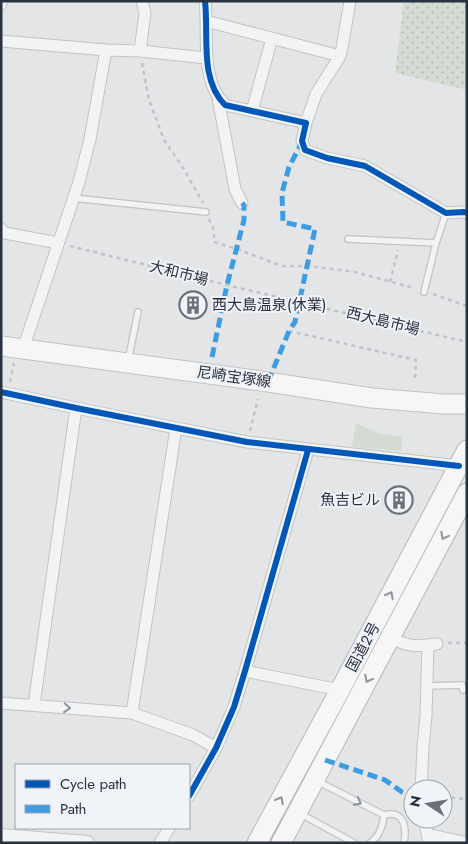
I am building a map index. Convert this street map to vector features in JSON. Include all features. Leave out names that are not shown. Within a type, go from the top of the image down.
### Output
[{"type":"main road","name":"尼崎宝塚線","points":[[1,346],[18,356],[127,363],[372,398],[467,404]]},
{"type":"main road","name":"国道2号","points":[[257,843],[463,458]]},
{"type":"main road","name":"国道2号","points":[[282,843],[467,492]]},
{"type":"street","points":[[140,51],[145,13],[142,1]]},
{"type":"street","points":[[205,1],[206,58],[218,98],[235,189],[242,203]]},
{"type":"street","points":[[350,1],[340,56],[316,94],[306,123],[302,142],[305,150],[327,158],[365,166],[446,213],[467,213]]},
{"type":"street","points":[[206,21],[340,56]]},
{"type":"street","points":[[252,111],[272,38]]},
{"type":"street","points":[[1,41],[140,51],[206,58]]},
{"type":"street","points":[[18,356],[79,182],[90,139],[106,50]]},
{"type":"street","points":[[218,98],[225,105],[306,123]]},
{"type":"street","points":[[1,229],[5,232],[58,243]]},
{"type":"street","points":[[5,393],[247,442],[308,450],[463,458]]},
{"type":"street","points":[[34,705],[76,408]]},
{"type":"street","points":[[132,713],[176,428]]},
{"type":"street","points":[[190,794],[216,748],[234,707],[308,450]]},
{"type":"street","points":[[390,636],[402,644],[433,644],[421,779]]},
{"type":"street","points":[[245,670],[340,690]]},
{"type":"street","points":[[1,703],[132,713],[193,734],[216,748]]},
{"type":"street","points":[[160,843],[168,829]]},
{"type":"street","points":[[1,836],[87,843]]},
{"type":"street","points":[[428,838],[467,842]]},
{"type":"lane","points":[[73,198],[206,212]]},
{"type":"lane","points":[[424,292],[446,213]]},
{"type":"lane","points":[[348,239],[436,244]]},
{"type":"lane","points":[[127,363],[138,312]]},
{"type":"lane","points":[[428,686],[462,686],[464,690]]},
{"type":"lane","points":[[315,780],[384,815],[396,814],[401,818],[405,826],[404,843]]},
{"type":"lane","points":[[297,812],[354,843]]},
{"type":"lane","points":[[370,843],[383,825],[384,815]]},
{"type":"path","points":[[140,51],[149,100],[164,140],[187,173],[200,196],[214,231],[214,242],[237,248],[282,266],[308,266],[355,272],[467,306]]},
{"type":"path","points":[[390,282],[400,242]]},
{"type":"path","points":[[288,331],[416,360],[415,379]]},
{"type":"path","points":[[5,393],[18,356]]},
{"type":"path","points":[[247,442],[258,399]]},
{"type":"path","points":[[433,644],[467,643]]},
{"type":"path","points":[[453,798],[467,799]]},
{"type":"shaded area","points":[[404,1],[467,1],[467,90],[395,73]]},
{"type":"shaded area","points":[[356,423],[378,433],[403,437],[401,451],[352,447]]},
{"type":"marked path","points":[[268,382],[289,331],[295,322],[315,229],[283,222],[282,193],[289,167],[302,142]]},
{"type":"marked path","points":[[212,357],[227,285],[244,220],[244,205],[242,203]]},
{"type":"marked path","points":[[325,760],[385,780],[403,792]]},
{"type":"cycle path","points":[[205,1],[208,70],[211,83],[225,105],[306,123],[302,141],[305,150],[327,158],[365,166],[446,213],[467,213]]},
{"type":"cycle path","points":[[1,392],[247,442],[459,466]]},
{"type":"cycle path","points":[[190,794],[216,748],[234,707],[308,450]]},
{"type":"place","name":"西大島温泉(休業)","points":[[193,305]]},
{"type":"place","name":"魚吉ビル","points":[[399,500]]}]
